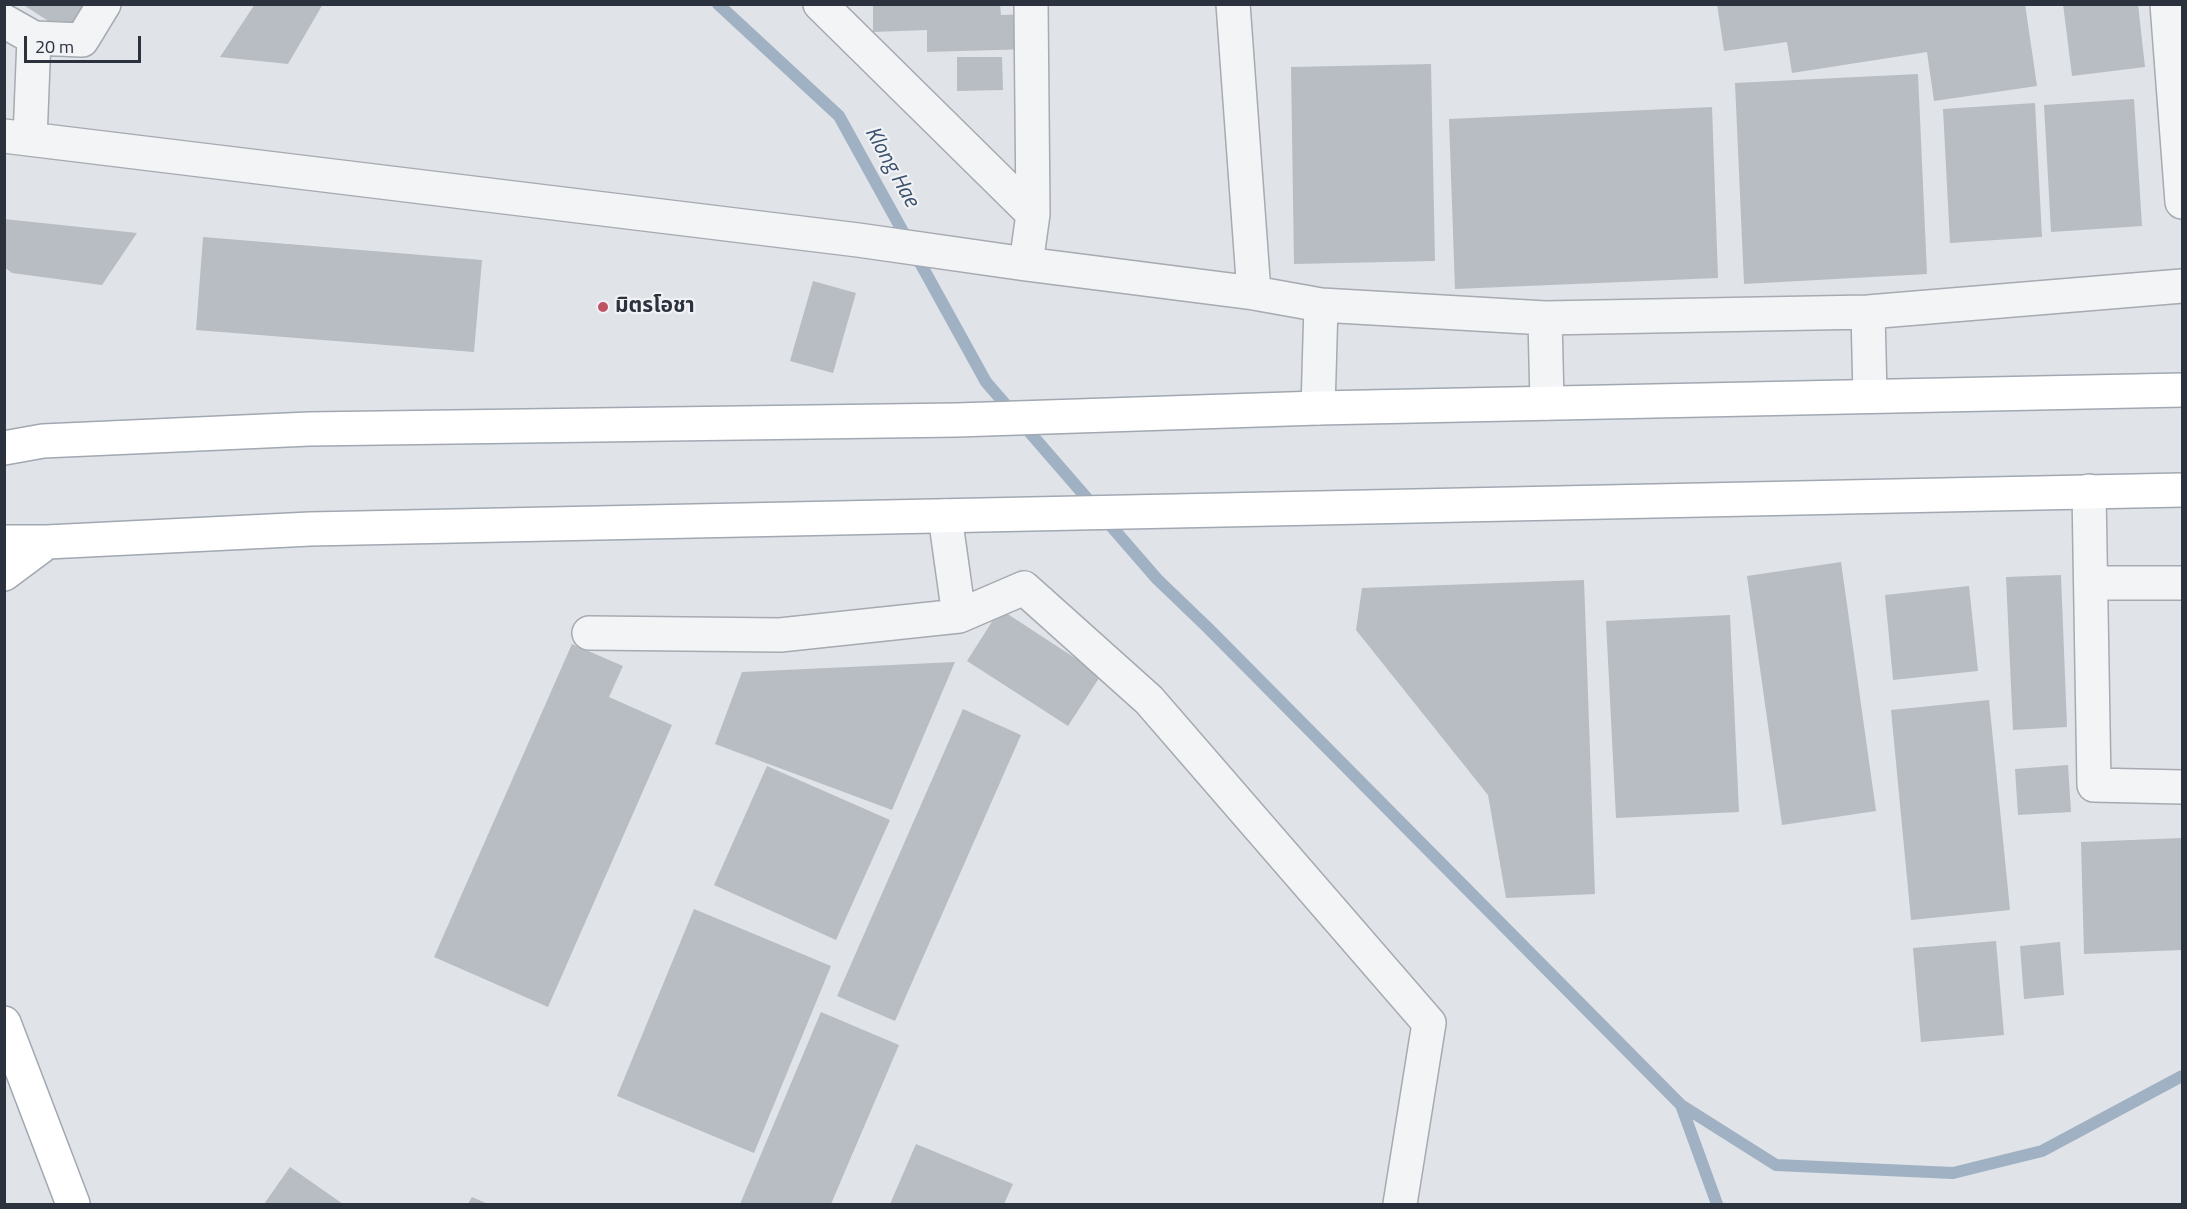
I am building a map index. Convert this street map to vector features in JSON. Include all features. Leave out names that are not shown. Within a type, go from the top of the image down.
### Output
[{"type":"main road","points":[[4,448],[43,441],[309,429],[957,420],[1318,408],[2182,390]]},
{"type":"main road","points":[[4,425],[43,441]]},
{"type":"main road","points":[[4,542],[47,542],[310,529],[2182,490]]},
{"type":"main road","points":[[4,574],[47,542]]},
{"type":"main road","points":[[4,1023],[73,1204]]},
{"type":"street","points":[[4,21],[34,38],[82,40],[104,4]]},
{"type":"street","points":[[820,4],[1034,214]]},
{"type":"street","points":[[1026,264],[1034,214],[1031,4]]},
{"type":"street","points":[[1233,4],[1254,293]]},
{"type":"street","points":[[2167,4],[2182,202]]},
{"type":"street","points":[[34,38],[17,137],[858,240],[1254,293],[1321,305],[1545,318],[1868,312],[2182,286]]},
{"type":"street","points":[[1318,408],[1321,305]]},
{"type":"street","points":[[1868,312],[1870,396]]},
{"type":"street","points":[[1545,318],[1547,403]]},
{"type":"street","points":[[2090,491],[2094,785],[2182,787]]},
{"type":"street","points":[[959,515],[959,616]]},
{"type":"street","points":[[2091,583],[2182,583]]},
{"type":"street","points":[[589,633],[780,636],[959,616],[1024,588],[1149,700],[1429,1023],[1400,1204]]},
{"type":"building","points":[[22,4],[93,4],[73,37]]},
{"type":"building","points":[[255,4],[323,4],[288,64],[220,57]]},
{"type":"building","points":[[873,4],[1000,4],[1001,15],[1029,14],[1030,49],[927,52],[927,30],[873,32]]},
{"type":"building","points":[[1717,4],[2025,4],[2037,86],[1934,101],[1927,52],[1792,73],[1787,42],[1724,51]]},
{"type":"building","points":[[2063,4],[2138,4],[2145,67],[2072,76]]},
{"type":"building","points":[[957,57],[1002,57],[1003,90],[957,91]]},
{"type":"building","points":[[1431,64],[1435,261],[1294,264],[1291,67]]},
{"type":"building","points":[[1918,74],[1927,274],[1744,284],[1735,83]]},
{"type":"building","points":[[2134,99],[2142,226],[2051,232],[2044,105]]},
{"type":"building","points":[[2035,103],[2042,237],[1950,243],[1943,109]]},
{"type":"building","points":[[1712,107],[1718,278],[1455,289],[1449,119]]},
{"type":"building","points":[[4,219],[137,233],[102,285],[12,273],[4,267]]},
{"type":"building","points":[[203,237],[482,260],[474,352],[196,330]]},
{"type":"building","points":[[813,281],[856,293],[833,373],[790,361]]},
{"type":"building","points":[[1841,562],[1876,811],[1782,825],[1747,576]]},
{"type":"building","points":[[2061,575],[2067,727],[2013,730],[2006,577]]},
{"type":"building","points":[[1584,580],[1595,894],[1506,898],[1488,795],[1356,630],[1362,588]]},
{"type":"building","points":[[1969,586],[1978,671],[1893,680],[1885,595]]},
{"type":"building","points":[[1000,609],[1101,675],[1068,726],[967,661]]},
{"type":"building","points":[[1730,615],[1739,812],[1616,818],[1606,621]]},
{"type":"building","points":[[572,644],[623,666],[609,697],[672,725],[548,1007],[434,957]]},
{"type":"building","points":[[955,662],[892,810],[715,744],[742,672]]},
{"type":"building","points":[[1989,700],[2010,910],[1911,920],[1891,710]]},
{"type":"building","points":[[963,709],[1021,735],[895,1021],[837,996]]},
{"type":"building","points":[[2068,765],[2071,812],[2018,815],[2015,769]]},
{"type":"building","points":[[767,766],[890,820],[836,940],[714,885]]},
{"type":"building","points":[[2182,838],[2182,950],[2084,954],[2081,842]]},
{"type":"building","points":[[694,909],[831,966],[754,1153],[617,1096]]},
{"type":"building","points":[[1996,941],[2004,1035],[1921,1042],[1913,948]]},
{"type":"building","points":[[2060,942],[2064,995],[2024,999],[2020,946]]},
{"type":"building","points":[[821,1012],[899,1045],[831,1204],[740,1204]]},
{"type":"building","points":[[916,1144],[1013,1184],[1004,1204],[890,1204]]},
{"type":"building","points":[[290,1167],[343,1204],[264,1204]]},
{"type":"building","points":[[472,1197],[488,1204],[468,1204]]},
{"type":"waterway","name":"Klong Hae","points":[[718,4],[839,116],[986,382],[1157,579],[1681,1105],[1717,1204]]},
{"type":"waterway","points":[[1681,1105],[1776,1165],[1953,1173],[2042,1151],[2182,1076]]},
{"type":"place","name":"มิตรโอชา","points":[[603,307]]}]
